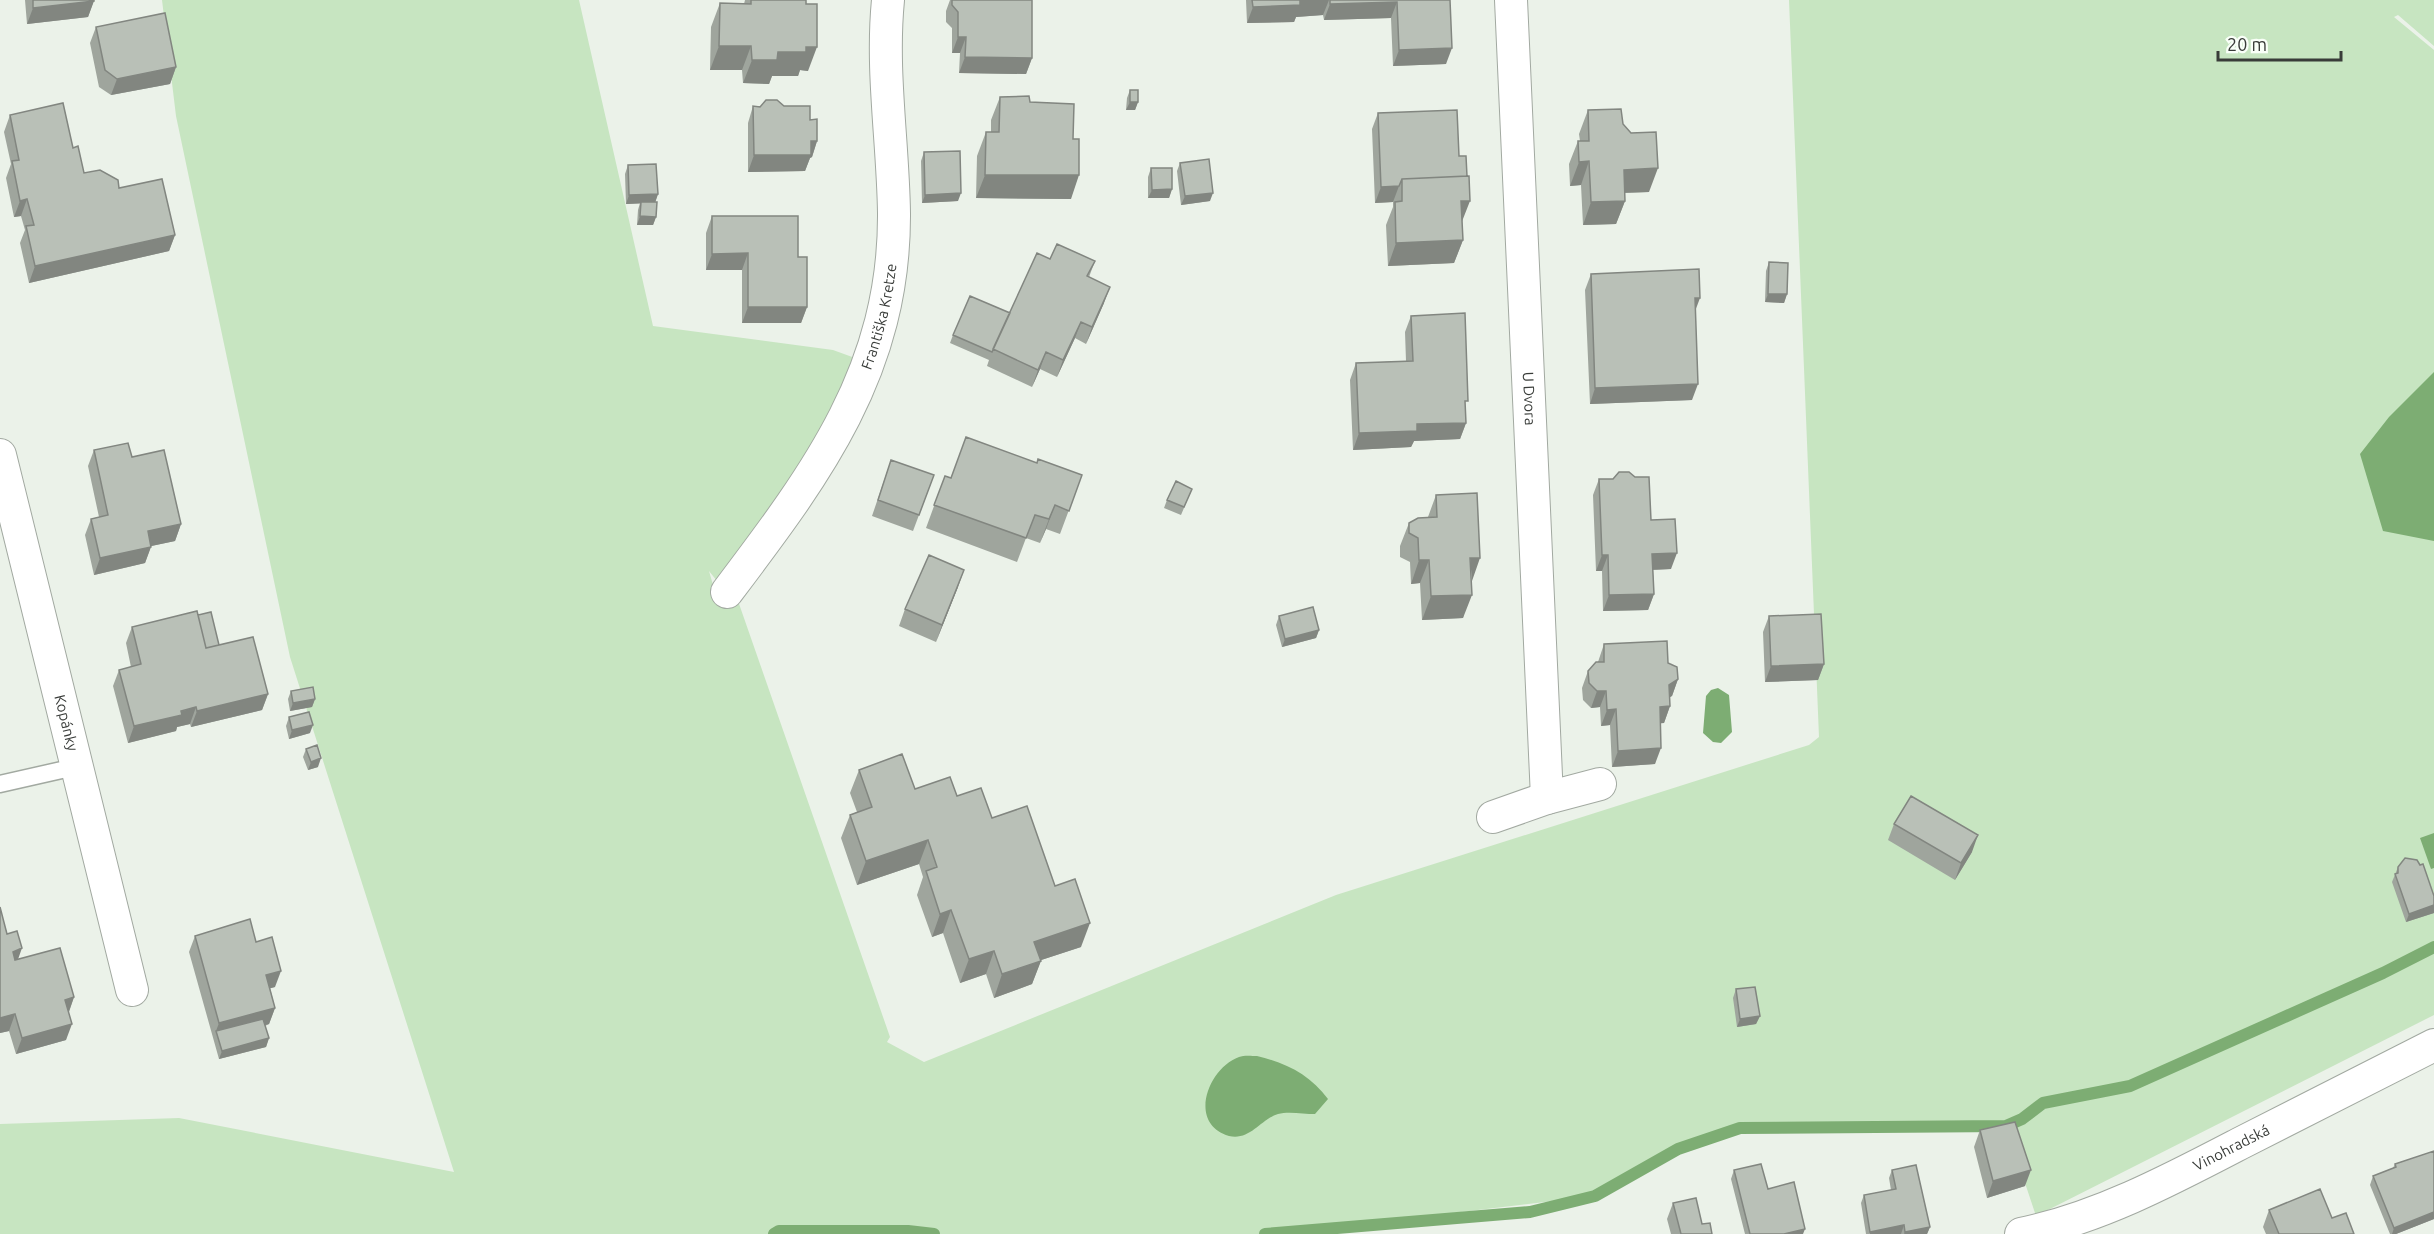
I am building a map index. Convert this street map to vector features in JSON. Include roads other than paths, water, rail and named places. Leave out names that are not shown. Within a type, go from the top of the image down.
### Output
[{"type":"street","name":"Františka Kretze","points":[[727,592],[825,454],[849,411],[868,369],[881,327],[890,271],[894,215],[886,67],[888,0]]},
{"type":"street","name":"U Dvora","points":[[1511,0],[1547,798]]},
{"type":"street","name":"Kopánky","points":[[0,455],[132,990]]},
{"type":"street","points":[[1493,817],[1547,798],[1600,784]]},
{"type":"street","name":"Vinohradská","points":[[2021,1234],[2042,1230],[2114,1204],[2181,1174],[2434,1045]]},
{"type":"lane","points":[[0,784],[75,766]]},
{"type":"waterway","points":[[1265,1234],[1530,1212],[1595,1196],[1678,1149],[1740,1128],[2006,1126],[2022,1119],[2043,1103],[2130,1086],[2383,973],[2434,947]]},
{"type":"waterway","points":[[774,1234],[779,1231],[908,1231],[934,1234]]}]
